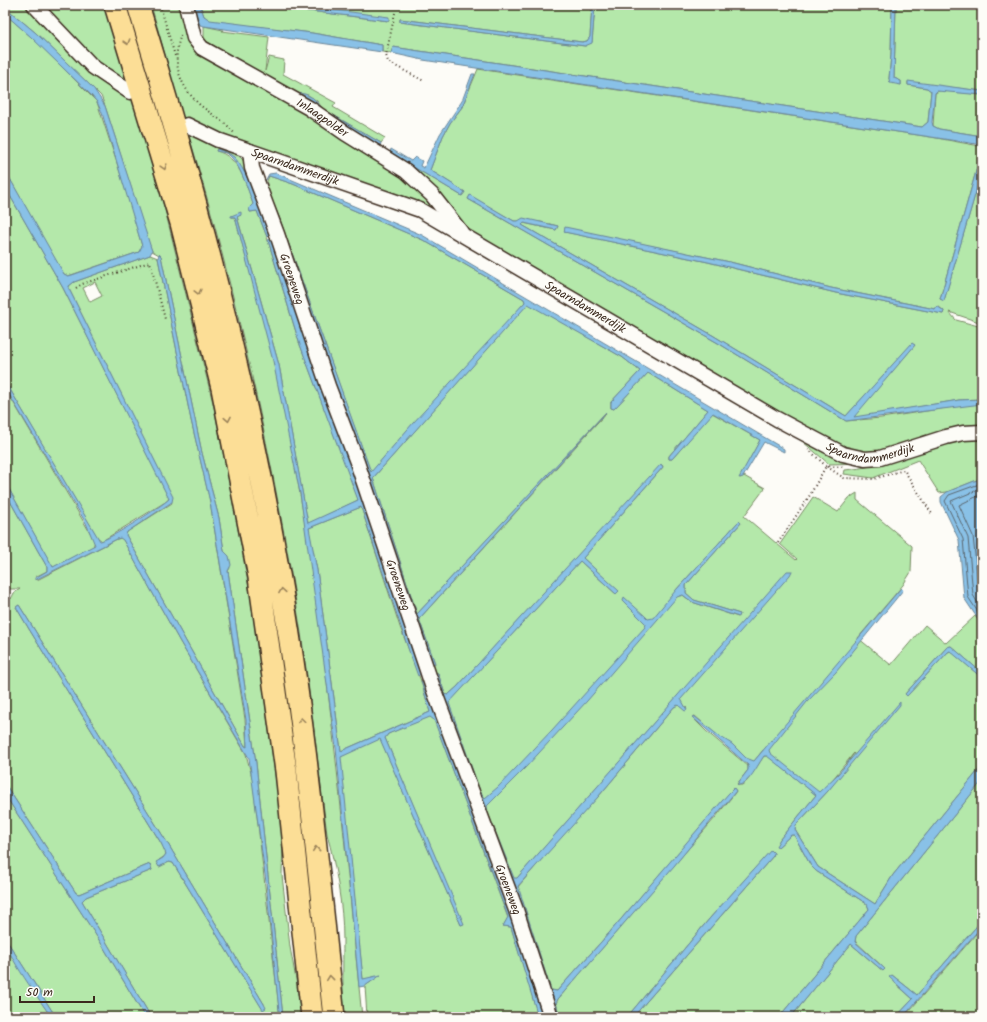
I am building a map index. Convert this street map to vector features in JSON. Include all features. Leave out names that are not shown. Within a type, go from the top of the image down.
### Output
[{"type":"highway","points":[[115,5],[181,223],[222,388],[259,577],[286,771],[312,1017]]},
{"type":"highway","points":[[138,5],[221,294],[256,447],[296,678],[308,767],[334,1017]]},
{"type":"street","points":[[34,5],[93,67],[130,92]]},
{"type":"street","name":"Inlaagpolder","points":[[186,5],[194,38],[202,48],[309,108],[345,133],[406,171],[432,195],[463,236]]},
{"type":"street","name":"Spaarndammerdijk","points":[[186,125],[206,135],[244,149],[413,207],[777,419],[843,454],[865,459],[880,458],[954,434],[982,432]]},
{"type":"street","name":"Groeneweg","points":[[244,149],[359,469],[432,685],[516,910],[551,1017]]},
{"type":"path","points":[[160,5],[179,74],[190,93],[200,104],[232,130],[244,149]]},
{"type":"path","points":[[395,13],[386,55],[388,62],[424,82]]},
{"type":"path","points":[[76,288],[82,284],[150,262],[165,319]]},
{"type":"path","points":[[778,543],[810,495],[826,466],[844,478],[874,480],[904,470],[932,514]]},
{"type":"green space","points":[[5,5],[29,5],[132,97],[165,210],[213,403],[251,599],[281,818],[283,839],[282,875],[290,947],[301,1017],[283,1017],[256,763],[228,571],[230,568],[224,551],[219,518],[202,453],[161,256],[152,251],[149,244],[101,96],[36,33],[5,7]]},
{"type":"green space","points":[[39,5],[104,5],[129,87],[105,72]]},
{"type":"green space","points":[[151,5],[183,5],[191,39],[384,160],[449,219],[204,129],[183,119]]},
{"type":"green space","points":[[200,5],[261,5],[389,21],[297,5],[592,5],[590,37],[587,41],[582,42],[400,19],[400,22],[585,46],[592,42],[595,5],[892,5],[889,79],[901,85],[901,81],[894,78],[896,5],[982,5],[982,91],[908,82],[908,85],[927,88],[931,91],[928,122],[922,127],[393,47],[391,53],[382,52],[382,45],[312,33],[210,21],[204,16]]},
{"type":"green space","points":[[5,14],[37,42],[97,102],[128,197],[142,246],[139,252],[68,276],[64,274],[59,267],[5,170]]},
{"type":"green space","points":[[204,26],[223,30],[222,31],[269,37],[265,71],[269,57],[284,60],[283,74],[336,103],[333,107],[385,138],[381,143],[323,109],[317,101],[308,95],[295,93],[204,40]]},
{"type":"green space","points":[[478,69],[931,137],[980,146],[982,150],[940,299],[944,300],[980,178],[982,176],[982,323],[949,312],[956,320],[982,327],[982,399],[959,400],[854,418],[853,416],[915,345],[912,344],[846,416],[714,336],[522,225],[523,223],[556,230],[558,226],[541,222],[514,221],[470,196],[468,199],[718,343],[846,421],[881,418],[979,403],[982,404],[982,429],[877,454],[844,450],[466,233],[390,153],[462,196],[465,192],[430,170],[443,136],[450,123],[462,107]],"holes":[[[565,228],[730,262],[831,288],[935,309],[938,306],[944,311],[943,314],[836,293],[708,262],[565,232]]]},
{"type":"green space","points":[[941,90],[982,95],[982,136],[939,129],[933,126],[935,93]]},
{"type":"green space","points":[[187,129],[233,150],[243,160],[260,197],[260,205],[240,165],[227,154],[217,149],[216,151],[224,154],[236,165],[244,180],[253,204],[250,212],[257,211],[267,237],[299,342],[358,500],[308,524],[279,365],[237,216],[241,215],[232,217],[235,217],[276,370],[300,496],[312,570],[331,719],[362,1017],[345,1017],[343,988],[343,927],[340,900],[336,873],[327,834],[301,633],[279,506],[253,380],[238,317]]},
{"type":"green space","points":[[269,176],[293,184],[423,240],[524,299],[525,302],[506,324],[408,429],[371,473],[279,217],[269,193],[267,193],[267,181]]},
{"type":"green space","points":[[5,187],[63,288],[169,498],[167,501],[102,541],[97,537],[5,381]]},
{"type":"green space","points":[[150,255],[158,258],[191,420],[210,501],[245,719],[247,747],[245,746],[126,535],[127,532],[172,503],[157,466],[69,289],[69,286],[74,282]],"holes":[[[95,282],[102,296],[90,302],[83,288]]]},
{"type":"green space","points":[[528,303],[622,357],[640,371],[611,402],[611,408],[614,409],[648,373],[708,410],[669,456],[669,459],[672,459],[712,413],[760,440],[740,478],[744,476],[765,488],[744,516],[796,560],[797,559],[780,544],[813,497],[838,512],[849,498],[857,493],[857,500],[912,546],[911,572],[903,585],[858,638],[891,665],[925,625],[946,643],[975,616],[982,625],[982,673],[951,646],[947,647],[905,694],[907,696],[948,652],[951,651],[982,678],[982,766],[893,875],[875,904],[818,867],[795,830],[796,825],[828,791],[854,753],[820,795],[763,750],[751,765],[695,716],[692,717],[706,731],[748,766],[748,770],[737,784],[738,785],[742,785],[747,781],[764,756],[768,756],[816,795],[780,839],[777,846],[778,847],[791,835],[794,835],[811,866],[816,871],[867,904],[869,909],[779,1017],[633,1017],[773,856],[774,853],[771,851],[710,918],[627,1017],[560,1017],[556,1003],[558,999],[715,818],[736,791],[734,788],[557,991],[551,990],[517,888],[570,826],[598,797],[674,707],[678,705],[685,710],[687,708],[675,699],[511,885],[453,734],[383,522],[432,664],[435,664],[419,619],[606,413],[417,614],[373,478]],"holes":[[[662,465],[663,467],[583,558],[618,591],[616,594],[580,561],[456,695],[443,702],[435,673],[438,673],[445,694],[448,695]],[[739,521],[741,523],[686,585],[686,593],[694,600],[740,614],[738,617],[692,602],[676,590]]]},
{"type":"green space","points":[[5,388],[95,541],[93,547],[53,567],[5,482]]},
{"type":"green space","points":[[796,436],[866,463],[829,464]]},
{"type":"green space","points":[[982,438],[982,478],[947,492],[939,493],[918,460],[873,478],[844,474],[845,470],[872,466],[948,442]]},
{"type":"green space","points":[[5,492],[47,567],[47,571],[35,577],[37,580],[117,539],[122,538],[180,642],[246,754],[253,781],[280,1017],[151,1017],[82,901],[86,897],[152,870],[150,864],[79,894],[76,893],[5,784],[5,589],[11,599],[14,593],[20,589],[10,589],[5,583]],"holes":[[[19,605],[168,844],[264,1004],[262,1008],[173,863],[169,862],[159,867],[159,860],[165,856],[166,852],[29,629],[16,607]]]},
{"type":"green space","points":[[361,507],[400,627],[421,681],[430,712],[341,751],[317,570],[309,528]]},
{"type":"green space","points":[[430,716],[434,719],[508,918],[503,926],[511,927],[539,1017],[367,1017],[365,986],[379,976],[363,980],[340,757],[380,738],[461,925],[463,924],[385,738],[388,734]]},
{"type":"green space","points":[[982,781],[982,920],[917,995],[892,975],[895,983],[913,999],[896,1017],[791,1017],[851,944],[883,971],[885,969],[855,941],[856,936]]},
{"type":"green space","points":[[5,795],[101,943],[145,1017],[56,1017],[5,938]]},
{"type":"green space","points":[[982,927],[982,1017],[904,1017]]},
{"type":"green space","points":[[5,945],[51,1017],[5,1017]]},
{"type":"water","points":[[193,5],[200,5],[204,16],[210,20],[312,33],[382,45],[382,52],[204,26],[200,25]]},
{"type":"water","points":[[261,5],[297,5],[389,17],[389,21]]},
{"type":"water","points":[[592,5],[595,5],[592,43],[585,46],[400,22],[400,19],[582,42],[587,41],[590,37]]},
{"type":"water","points":[[892,5],[896,5],[894,78],[901,81],[901,85],[890,83],[889,79]]},
{"type":"water","points":[[5,7],[36,33],[94,89],[105,106],[152,251],[150,255],[74,282],[69,286],[69,289],[173,497],[172,502],[127,532],[126,535],[245,746],[247,747],[246,720],[210,502],[191,420],[158,258],[159,254],[161,256],[202,453],[219,518],[224,551],[229,556],[231,565],[228,571],[256,763],[283,1017],[280,1017],[279,1011],[266,882],[249,758],[180,642],[123,540],[120,538],[117,539],[35,580],[35,578],[47,571],[47,567],[5,492],[5,482],[53,567],[95,545],[86,523],[5,388],[5,381],[100,541],[134,523],[169,499],[63,288],[5,187],[5,170],[64,274],[68,276],[139,252],[142,246],[102,113],[97,102],[91,95],[5,14]]},
{"type":"water","points":[[212,46],[295,93],[305,94],[313,98],[323,109],[381,143],[380,146],[317,108],[309,99],[297,97]]},
{"type":"water","points":[[393,47],[922,127],[928,122],[931,91],[927,88],[908,85],[908,81],[982,91],[982,95],[937,91],[935,93],[932,122],[933,126],[939,129],[982,136],[982,149],[976,144],[423,60],[391,53]]},
{"type":"water","points":[[472,74],[475,74],[462,107],[450,123],[443,136],[430,170],[465,192],[462,196],[390,153],[391,149],[411,161],[415,157],[422,161],[420,166],[424,168],[440,134],[462,101]]},
{"type":"water","points":[[217,149],[226,152],[234,157],[239,163],[255,194],[271,235],[267,237],[257,211],[250,212],[249,208],[253,204],[235,162],[226,153],[216,151]]},
{"type":"water","points":[[982,150],[982,176],[980,178],[944,301],[940,299]]},
{"type":"water","points":[[276,173],[422,235],[784,449],[784,452],[764,442],[743,477],[739,478],[760,440],[713,413],[672,459],[669,459],[669,456],[708,410],[648,373],[614,409],[611,408],[611,402],[640,371],[622,357],[528,304],[373,478],[417,614],[606,412],[419,619],[435,663],[432,664],[269,193],[371,472],[413,423],[525,302],[524,299],[423,240],[293,184],[269,176],[265,181],[269,174]]},
{"type":"water","points":[[470,195],[514,221],[518,221],[523,218],[558,226],[556,230],[524,223],[522,225],[714,336],[846,416],[912,343],[915,345],[854,417],[959,400],[982,399],[982,404],[846,421],[718,343],[468,199]]},
{"type":"water","points":[[241,212],[241,215],[237,217],[279,365],[308,523],[358,500],[299,342],[268,240],[272,239],[422,673],[418,676],[361,507],[309,528],[317,570],[341,751],[430,712],[421,681],[425,679],[521,941],[523,955],[546,1017],[539,1017],[537,1013],[511,927],[503,926],[508,917],[434,720],[430,717],[388,734],[385,738],[464,924],[461,925],[380,739],[341,757],[363,979],[381,975],[365,986],[359,987],[336,748],[300,493],[273,361],[235,217],[231,217]]},
{"type":"water","points":[[565,227],[730,262],[831,288],[935,309],[937,306],[944,311],[943,314],[836,293],[708,262],[564,232]]},
{"type":"water","points":[[661,464],[663,467],[583,558],[619,591],[616,594],[580,561],[449,703],[480,791],[485,798],[498,787],[552,730],[645,627],[646,624],[623,601],[624,597],[648,619],[653,618],[676,590],[739,521],[741,523],[686,585],[686,593],[694,600],[740,614],[739,617],[692,602],[683,595],[677,597],[587,701],[526,767],[487,806],[488,813],[514,878],[517,878],[787,571],[792,571],[681,699],[687,710],[685,711],[678,705],[674,707],[598,797],[518,886],[551,990],[557,991],[610,932],[728,794],[734,788],[736,791],[674,866],[558,999],[556,1003],[559,1014],[555,1013],[435,673],[438,673],[445,694],[448,695]]},
{"type":"water","points":[[982,478],[982,625],[964,598],[959,540],[941,502],[941,497],[947,492]]},
{"type":"water","points":[[901,588],[903,590],[895,600],[836,672],[807,702],[769,750],[770,753],[819,792],[838,774],[900,702],[900,705],[828,791],[796,825],[795,830],[818,867],[875,904],[893,875],[982,766],[982,781],[856,936],[855,942],[885,969],[883,971],[851,944],[791,1017],[779,1017],[869,909],[867,904],[816,871],[811,866],[794,835],[791,835],[778,847],[776,846],[816,795],[767,756],[764,756],[753,774],[746,782],[738,785],[748,770],[748,765],[692,717],[694,716],[719,736],[732,744],[746,758],[754,761]]},
{"type":"water","points":[[19,605],[168,844],[264,1004],[266,1008],[263,1010],[173,863],[169,862],[159,867],[156,862],[163,858],[166,854],[161,843],[29,629],[16,607]]},
{"type":"water","points":[[951,646],[982,673],[982,678],[950,651],[907,696],[905,694],[947,647]]},
{"type":"water","points":[[5,784],[76,893],[79,894],[150,864],[152,870],[86,897],[82,901],[151,1017],[145,1017],[101,943],[5,795]]},
{"type":"water","points":[[771,850],[774,853],[773,856],[633,1017],[627,1017],[710,918]]},
{"type":"water","points":[[982,920],[982,926],[903,1017],[896,1017],[913,999],[889,977],[892,975],[917,995]]},
{"type":"water","points":[[5,938],[56,1017],[51,1017],[24,978],[11,955]]}]
